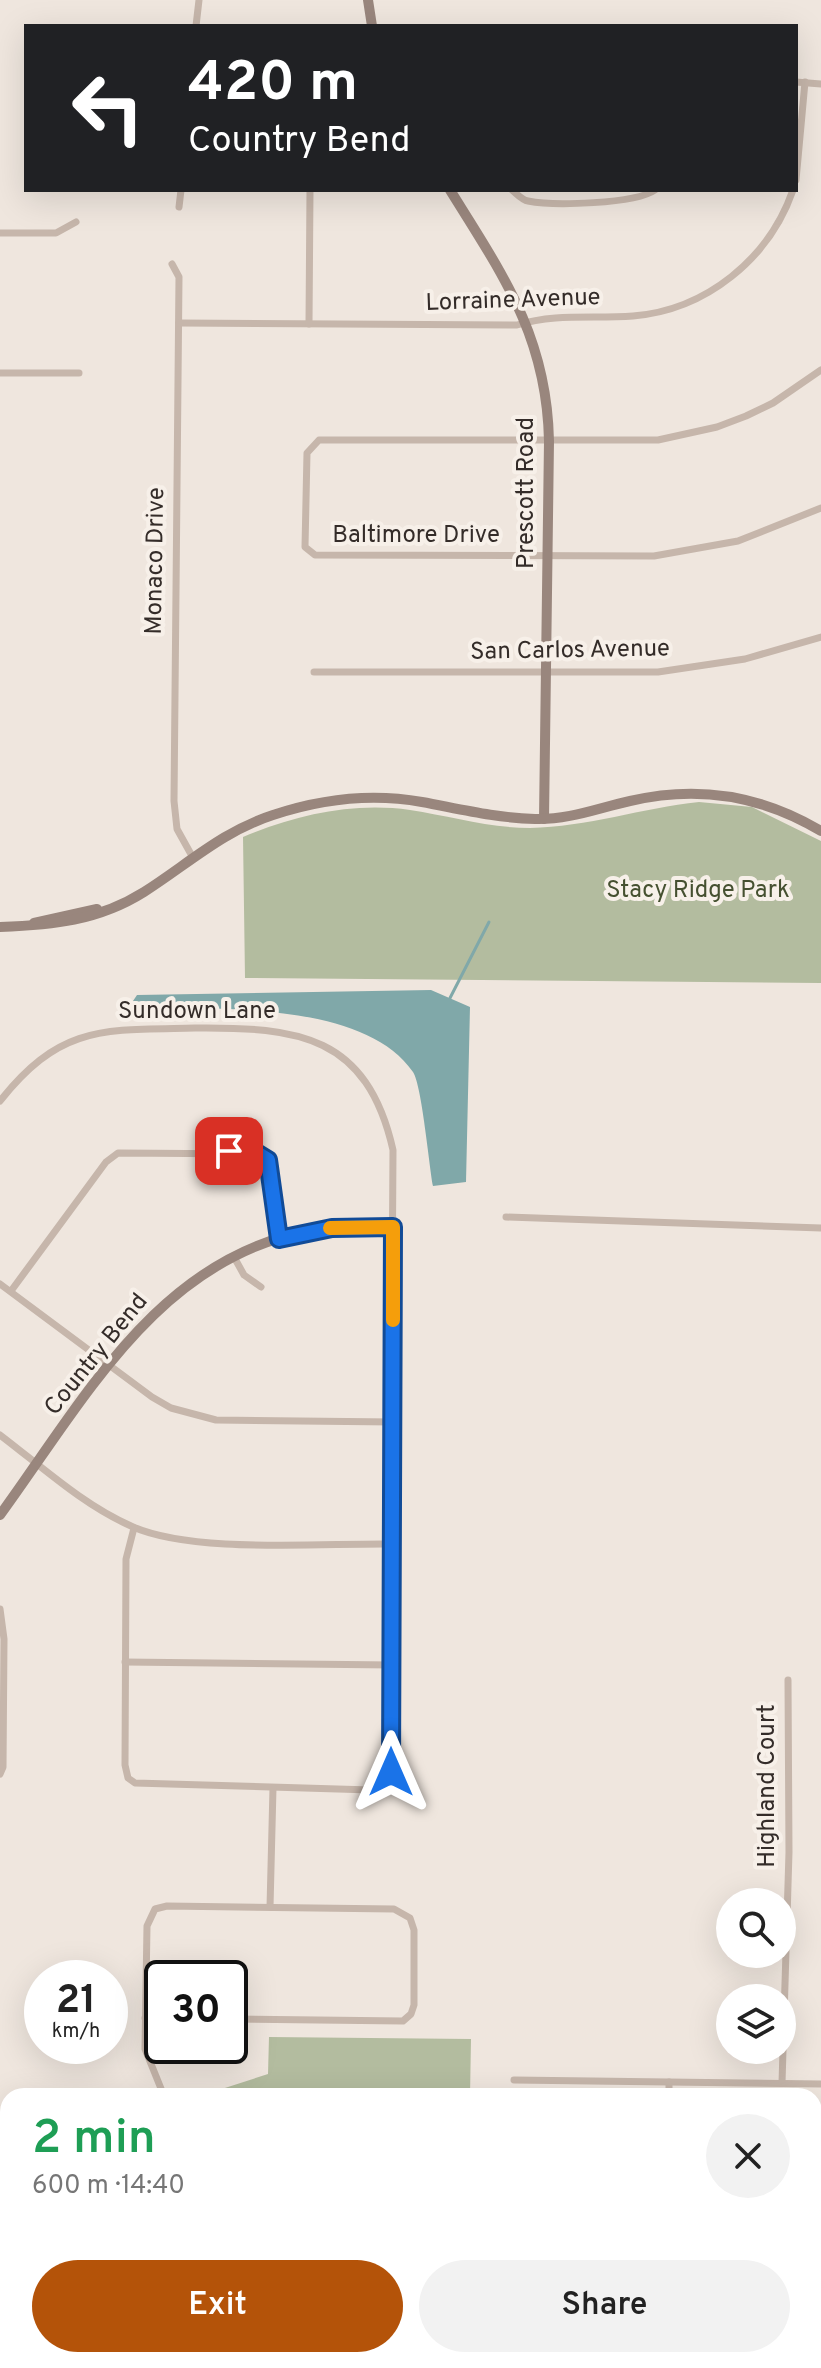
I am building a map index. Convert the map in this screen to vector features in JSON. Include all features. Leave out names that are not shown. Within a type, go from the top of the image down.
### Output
[{"type":"street","points":[[196,24],[199,0]]},
{"type":"street","points":[[368,0],[372,24]]},
{"type":"street","points":[[798,82],[821,84]]},
{"type":"street","points":[[798,158],[805,82]]},
{"type":"street","points":[[179,207],[181,192]]},
{"type":"street","points":[[309,324],[310,192]]},
{"type":"street","name":"Prescott Road","points":[[451,192],[513,290],[527,322],[544,378],[549,441],[544,819]]},
{"type":"street","points":[[514,192],[525,201],[616,202],[633,200],[651,192]]},
{"type":"street","name":"Lorraine Avenue","points":[[179,323],[517,325],[544,316],[634,316],[678,307],[699,298],[753,258],[779,222],[792,192]]},
{"type":"street","points":[[0,233],[56,233],[76,222]]},
{"type":"street","name":"Monaco Drive","points":[[172,264],[179,277],[174,801],[177,829],[192,856]]},
{"type":"street","points":[[549,441],[628,442],[703,431],[773,403],[821,370]]},
{"type":"street","points":[[0,373],[79,373]]},
{"type":"street","name":"Baltimore Drive","points":[[549,441],[323,440],[312,443],[307,453],[305,543],[311,554],[654,556],[707,549],[778,527],[821,508]]},
{"type":"street","name":"San Carlos Avenue","points":[[314,672],[546,673],[688,669],[745,659],[821,637]]},
{"type":"street","points":[[0,927],[27,925],[54,916],[111,907],[144,892],[192,856],[269,816],[339,800],[392,799],[477,815],[544,819],[587,813],[647,797],[714,793],[760,802],[821,831]]},
{"type":"street","name":"Sundown Lane","points":[[0,1101],[35,1061],[88,1035],[126,1029],[259,1028],[292,1033],[323,1045],[350,1064],[370,1086],[385,1112],[393,1150],[393,1227]]},
{"type":"street","points":[[11,1291],[111,1157],[126,1152],[222,1151],[255,1152],[264,1156],[270,1165],[271,1197],[279,1239]]},
{"type":"street","points":[[506,1217],[821,1228]]},
{"type":"street","points":[[134,1528],[126,1559],[128,1778],[135,1783],[273,1788],[371,1790],[389,1786],[393,1227]]},
{"type":"street","name":"Country Bend","points":[[0,1515],[110,1365],[159,1307],[201,1274],[234,1256],[279,1239],[332,1228],[393,1227]]},
{"type":"street","points":[[234,1256],[244,1275],[261,1287]]},
{"type":"street","points":[[0,1284],[171,1408],[195,1417],[216,1420],[393,1422]]},
{"type":"street","points":[[0,1435],[88,1500],[134,1528],[189,1541],[392,1544]]},
{"type":"street","points":[[0,1609],[4,1639],[3,1767],[0,1774]]},
{"type":"street","points":[[125,1662],[392,1665]]},
{"type":"street","name":"Highland Court","points":[[782,2083],[789,1852],[788,1680]]},
{"type":"street","points":[[270,1907],[273,1788]]},
{"type":"street","points":[[146,1960],[147,1926],[155,1909],[167,1906],[394,1909],[409,1917],[414,1930],[414,2005],[409,2016],[398,2022],[248,2019]]},
{"type":"street","points":[[151,2064],[161,2088]]},
{"type":"street","points":[[514,2080],[821,2084]]},
{"type":"street","points":[[669,2082],[669,2088]]},
{"type":"street","points":[[194,2368],[369,2368]]},
{"type":"green space","name":"Stacy Ridge Park","points":[[699,802],[752,807],[821,841],[821,983],[245,978],[243,837],[263,829],[325,812],[367,808],[410,810],[500,826],[551,827]]},
{"type":"green space","points":[[269,2037],[471,2039],[470,2088],[225,2088],[268,2074]]},
{"type":"water","points":[[431,990],[470,1007],[466,1182],[433,1186],[416,1080],[413,1072],[390,1048],[359,1031],[282,1013],[129,1007],[137,995]]},
{"type":"waterway","points":[[450,998],[489,922]]},
{"type":"slow traffic","points":[[330,1228],[393,1227],[393,1320]]},
{"type":"route","points":[[229,1151],[255,1152],[268,1160],[273,1215],[279,1239],[332,1228],[393,1227],[391,1772]]}]
